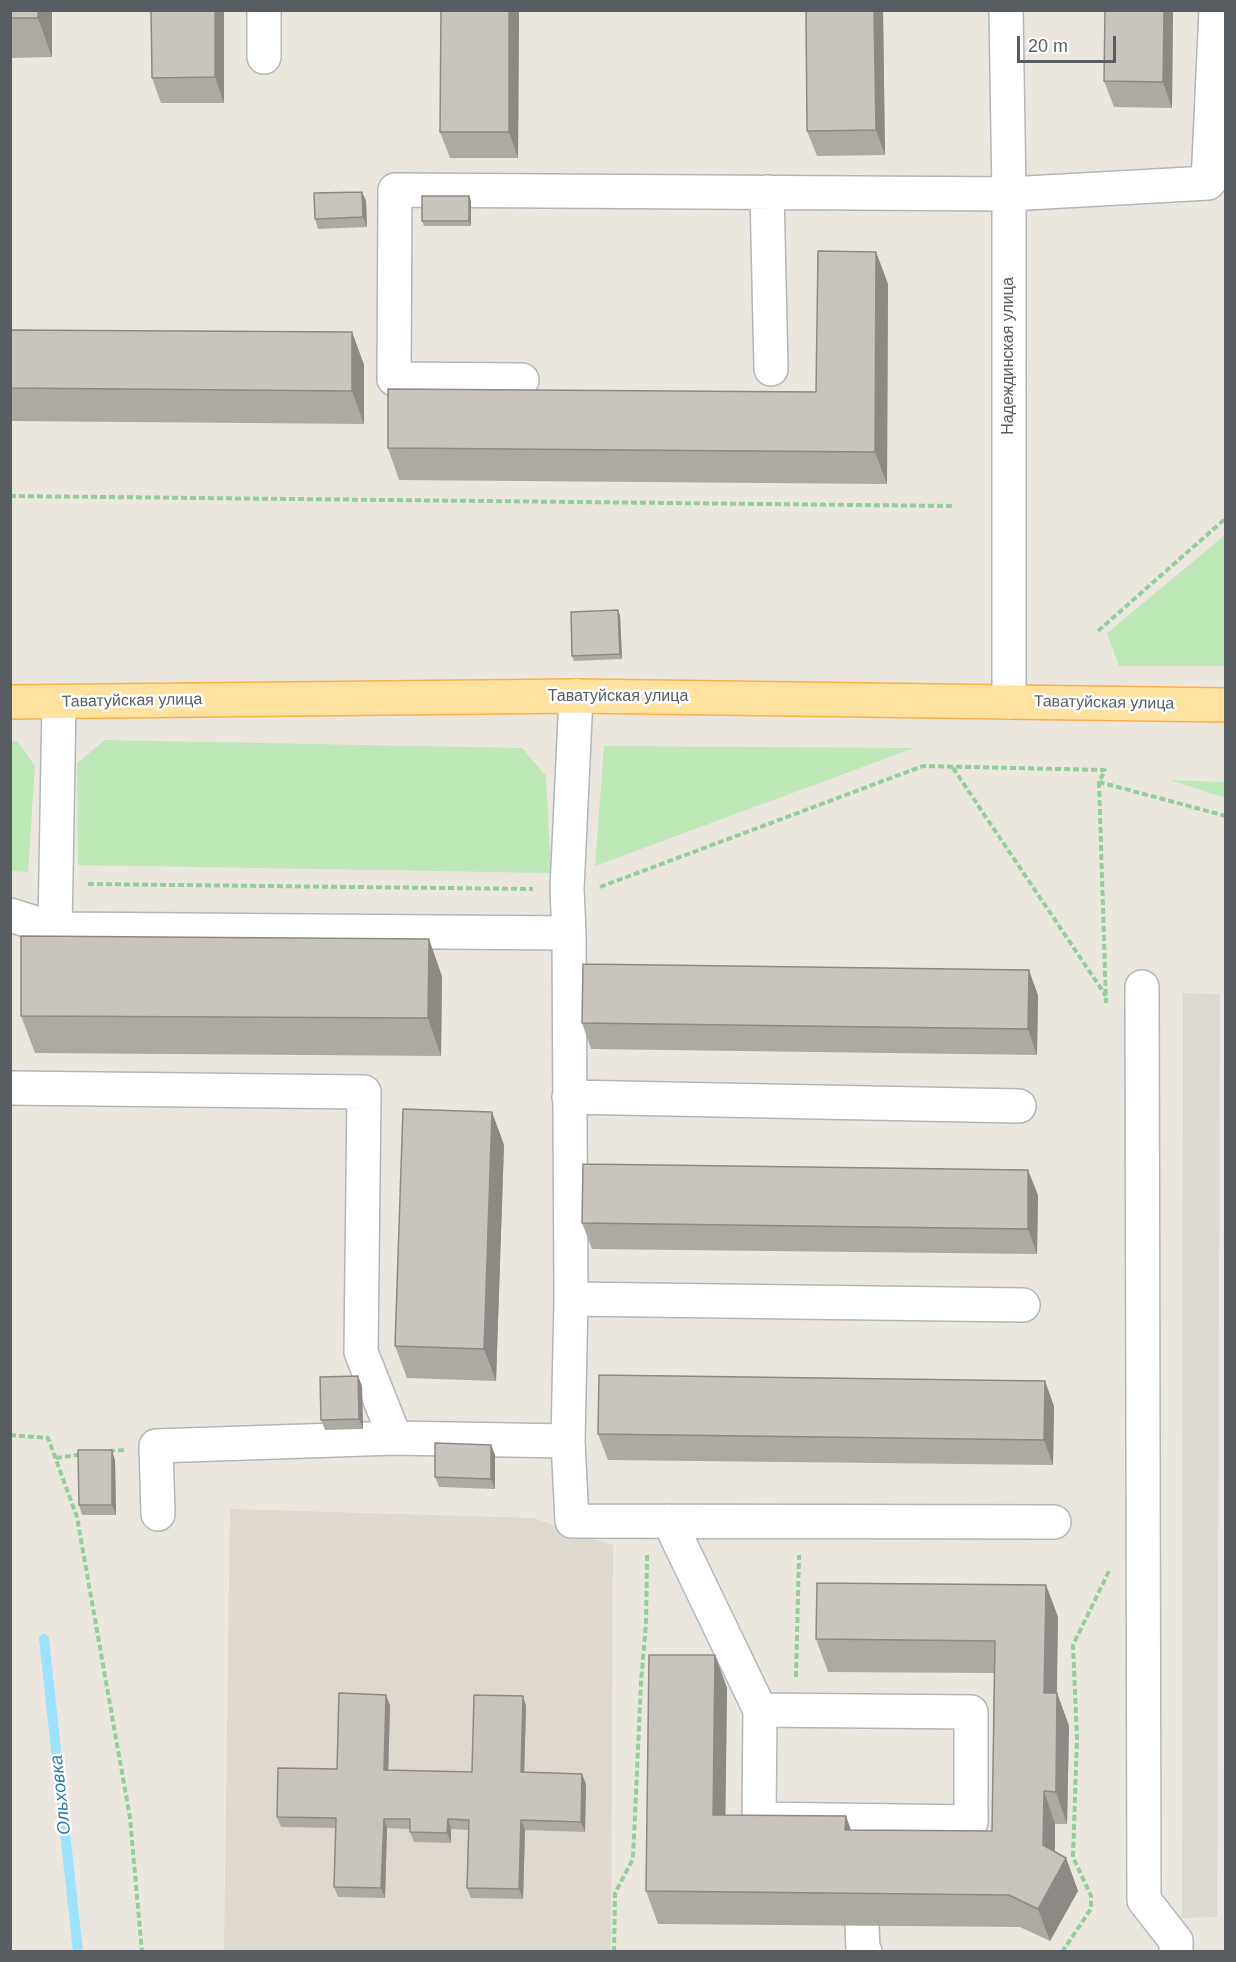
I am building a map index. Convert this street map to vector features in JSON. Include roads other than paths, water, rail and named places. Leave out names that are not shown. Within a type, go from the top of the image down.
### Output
[{"type":"main road","name":"Таватуйская улица","points":[[10,702],[576,696],[1226,705]]},
{"type":"street","points":[[264,10],[264,57]]},
{"type":"street","name":"Надеждинская улица","points":[[1006,10],[1009,194],[1009,702]]},
{"type":"street","points":[[522,380],[394,379],[395,190],[1009,194],[1217,172],[1216,10]]},
{"type":"street","points":[[767,192],[771,369]]},
{"type":"street","points":[[576,696],[567,889],[571,1299],[568,1441],[572,1521],[1054,1522]]},
{"type":"street","points":[[55,929],[59,702]]},
{"type":"street","points":[[10,915],[55,929],[569,933]]},
{"type":"street","points":[[1142,987],[1144,1900],[1176,1941],[1176,1952]]},
{"type":"street","points":[[10,1088],[364,1092],[361,1352],[395,1438]]},
{"type":"street","points":[[569,1096],[1019,1106]]},
{"type":"street","points":[[571,1299],[1023,1305]]},
{"type":"street","points":[[158,1514],[156,1446],[395,1438],[568,1441]]},
{"type":"street","points":[[658,1521],[760,1710],[759,1819],[971,1822],[970,1712],[760,1710]]},
{"type":"street","points":[[865,1820],[865,1852]]},
{"type":"waterway","name":"Ольховка","points":[[44,1639],[78,1952]]}]
